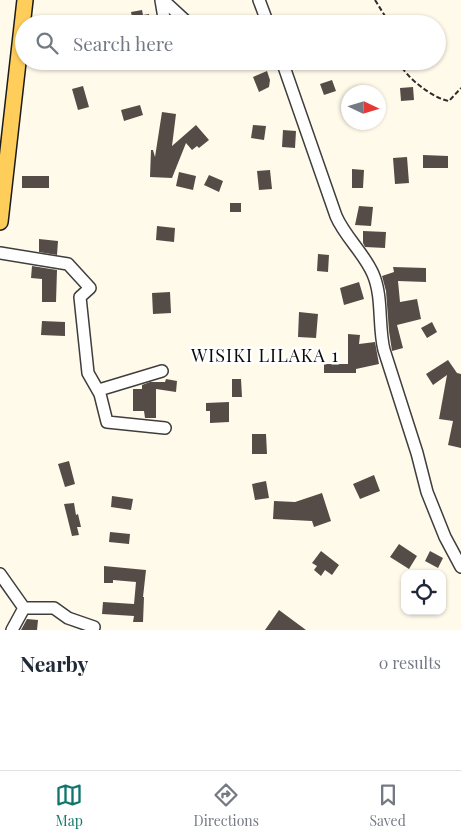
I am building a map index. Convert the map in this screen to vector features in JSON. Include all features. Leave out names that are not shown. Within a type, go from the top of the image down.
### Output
[{"type":"main road","points":[[23,15],[25,0]]},
{"type":"main road","points":[[0,222],[17,70]]},
{"type":"street","points":[[162,0],[164,15]]},
{"type":"street","points":[[162,0],[179,15]]},
{"type":"street","points":[[259,0],[265,15]]},
{"type":"street","points":[[285,70],[336,216],[374,275],[384,350],[417,453],[427,492],[461,567]]},
{"type":"street","points":[[0,253],[68,264],[90,288],[80,296],[88,373],[100,394],[107,422],[165,428]]},
{"type":"street","points":[[100,394],[99,390],[162,371]]},
{"type":"street","points":[[0,574],[24,608]]},
{"type":"street","points":[[12,630],[24,608]]},
{"type":"street","points":[[24,608],[54,608],[68,618],[94,627],[93,630]]},
{"type":"path","points":[[375,0],[384,15]]},
{"type":"path","points":[[404,70],[422,87],[443,100],[449,101],[461,88]]},
{"type":"building","points":[[142,10],[143,15],[132,15],[131,12]]},
{"type":"building","points":[[267,71],[270,80],[269,87],[259,92],[253,77]]},
{"type":"building","points":[[332,80],[336,91],[324,95],[320,84]]},
{"type":"building","points":[[83,86],[89,107],[78,110],[72,89]]},
{"type":"building","points":[[413,87],[414,100],[401,101],[400,88]]},
{"type":"building","points":[[140,105],[143,115],[124,121],[121,110]]},
{"type":"building","points":[[162,112],[176,114],[172,146],[196,125],[209,140],[199,148],[197,146],[192,150],[186,143],[172,178],[150,177],[151,150],[153,150],[155,157]]},
{"type":"building","points":[[253,125],[266,126],[264,140],[251,138]]},
{"type":"building","points":[[283,130],[296,131],[295,148],[282,147]]},
{"type":"building","points":[[423,155],[448,156],[448,168],[423,168]]},
{"type":"building","points":[[407,157],[409,183],[395,184],[393,158]]},
{"type":"building","points":[[352,169],[364,170],[363,188],[352,188]]},
{"type":"building","points":[[270,170],[272,189],[259,190],[257,171]]},
{"type":"building","points":[[179,172],[196,176],[193,190],[176,186]]},
{"type":"building","points":[[209,175],[223,181],[219,192],[204,185]]},
{"type":"building","points":[[22,176],[49,176],[49,188],[22,188]]},
{"type":"building","points":[[230,203],[241,203],[241,212],[230,212]]},
{"type":"building","points":[[359,206],[373,207],[371,226],[355,225]]},
{"type":"building","points":[[157,226],[175,228],[174,242],[156,240]]},
{"type":"building","points":[[363,231],[386,232],[385,248],[365,247]]},
{"type":"building","points":[[39,239],[58,241],[57,255],[39,252]]},
{"type":"building","points":[[318,254],[329,255],[328,272],[317,271]]},
{"type":"building","points":[[32,266],[57,270],[56,302],[42,302],[42,279],[31,278]]},
{"type":"building","points":[[393,267],[426,268],[426,282],[398,281],[400,302],[417,299],[421,319],[397,325],[403,348],[392,351],[386,291],[382,276],[394,272]]},
{"type":"building","points":[[359,282],[364,299],[344,305],[340,288]]},
{"type":"building","points":[[170,292],[171,313],[153,314],[152,293]]},
{"type":"building","points":[[299,312],[318,314],[316,338],[298,337]]},
{"type":"building","points":[[42,321],[65,322],[65,336],[41,335]]},
{"type":"building","points":[[432,322],[437,332],[427,338],[421,328]]},
{"type":"building","points":[[348,334],[360,335],[359,344],[375,342],[379,364],[356,369],[356,373],[324,373],[324,364],[348,364]]},
{"type":"building","points":[[448,360],[457,373],[461,374],[461,448],[448,445],[453,421],[439,419],[447,375],[433,385],[426,374]]},
{"type":"building","points":[[166,379],[177,381],[176,392],[156,389],[156,418],[145,418],[144,411],[133,411],[133,389],[142,389],[142,385],[150,382],[165,382]]},
{"type":"building","points":[[232,379],[241,379],[242,397],[232,397]]},
{"type":"building","points":[[229,402],[229,422],[210,423],[210,411],[206,411],[206,403]]},
{"type":"building","points":[[252,434],[266,434],[267,454],[252,454]]},
{"type":"building","points":[[69,461],[75,484],[65,487],[58,464]]},
{"type":"building","points":[[374,475],[380,491],[360,499],[353,484]]},
{"type":"building","points":[[266,481],[269,498],[255,500],[252,484]]},
{"type":"building","points":[[322,493],[331,521],[314,527],[312,521],[273,519],[274,501],[295,502]]},
{"type":"building","points":[[112,496],[133,499],[131,510],[111,507]]},
{"type":"building","points":[[74,503],[81,527],[77,527],[79,535],[72,536],[64,504]]},
{"type":"building","points":[[110,532],[130,534],[129,544],[109,542]]},
{"type":"building","points":[[399,544],[417,556],[409,569],[390,557]]},
{"type":"building","points":[[321,551],[339,565],[332,575],[325,570],[321,576],[314,570],[317,566],[312,563]]},
{"type":"building","points":[[430,551],[443,558],[438,568],[425,561]]},
{"type":"building","points":[[104,566],[146,570],[143,622],[133,622],[134,616],[102,614],[103,602],[134,604],[136,582],[113,580],[113,583],[104,583]]},
{"type":"building","points":[[279,610],[306,630],[265,630]]},
{"type":"building","points":[[27,619],[38,620],[37,630],[21,630]]},
{"type":"district","name":"WISIKI LILAKA 1","points":[[265,356]]}]
